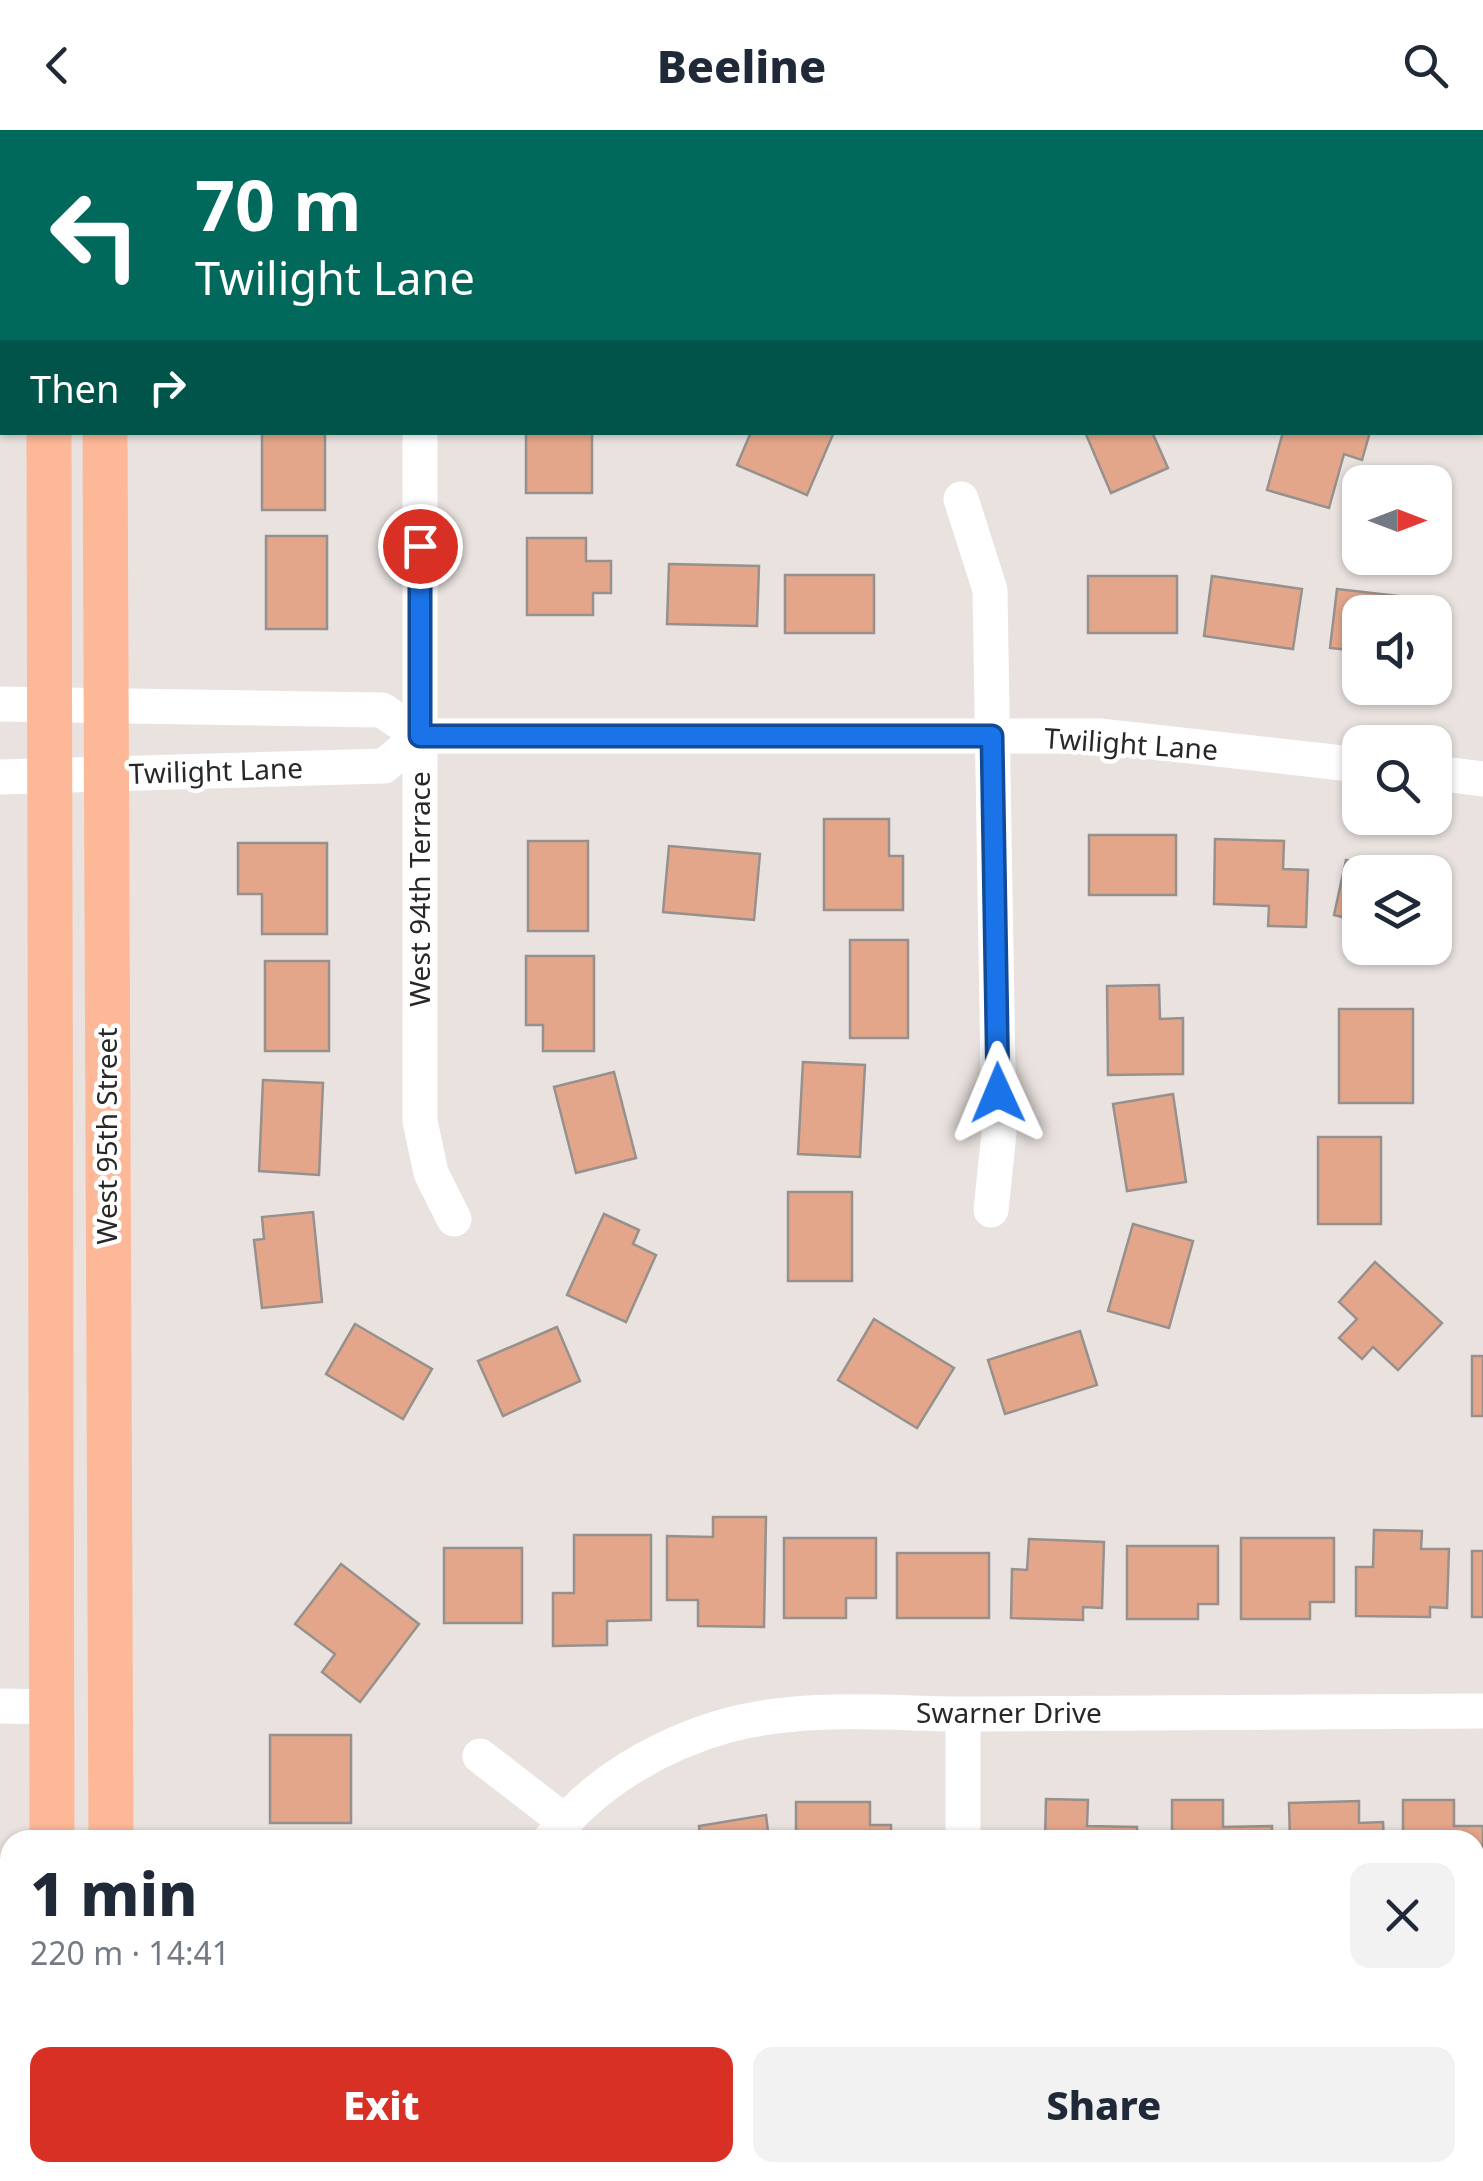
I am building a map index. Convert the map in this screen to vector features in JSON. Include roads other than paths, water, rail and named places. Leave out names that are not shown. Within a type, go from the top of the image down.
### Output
[{"type":"main road","name":"West 95th Street","points":[[49,435],[52,1830]]},
{"type":"main road","name":"West 95th Street","points":[[105,435],[111,1830]]},
{"type":"street","name":"West 94th Terrace","points":[[420,435],[420,1121],[430,1173],[454,1219]]},
{"type":"street","points":[[961,498],[990,590],[999,1133],[991,1210]]},
{"type":"street","points":[[0,704],[382,710],[420,736]]},
{"type":"street","name":"Twilight Lane","points":[[0,777],[384,766],[420,736],[1100,736],[1342,763]]},
{"type":"street","points":[[1452,776],[1483,780]]},
{"type":"street","points":[[0,1706],[52,1706]]},
{"type":"street","name":"Swarner Drive","points":[[558,1830],[602,1787],[644,1760],[684,1740],[772,1716],[828,1712],[1483,1711]]},
{"type":"street","points":[[963,1714],[963,1830]]},
{"type":"street","name":"Swarner Drive","points":[[480,1756],[556,1830]]}]
